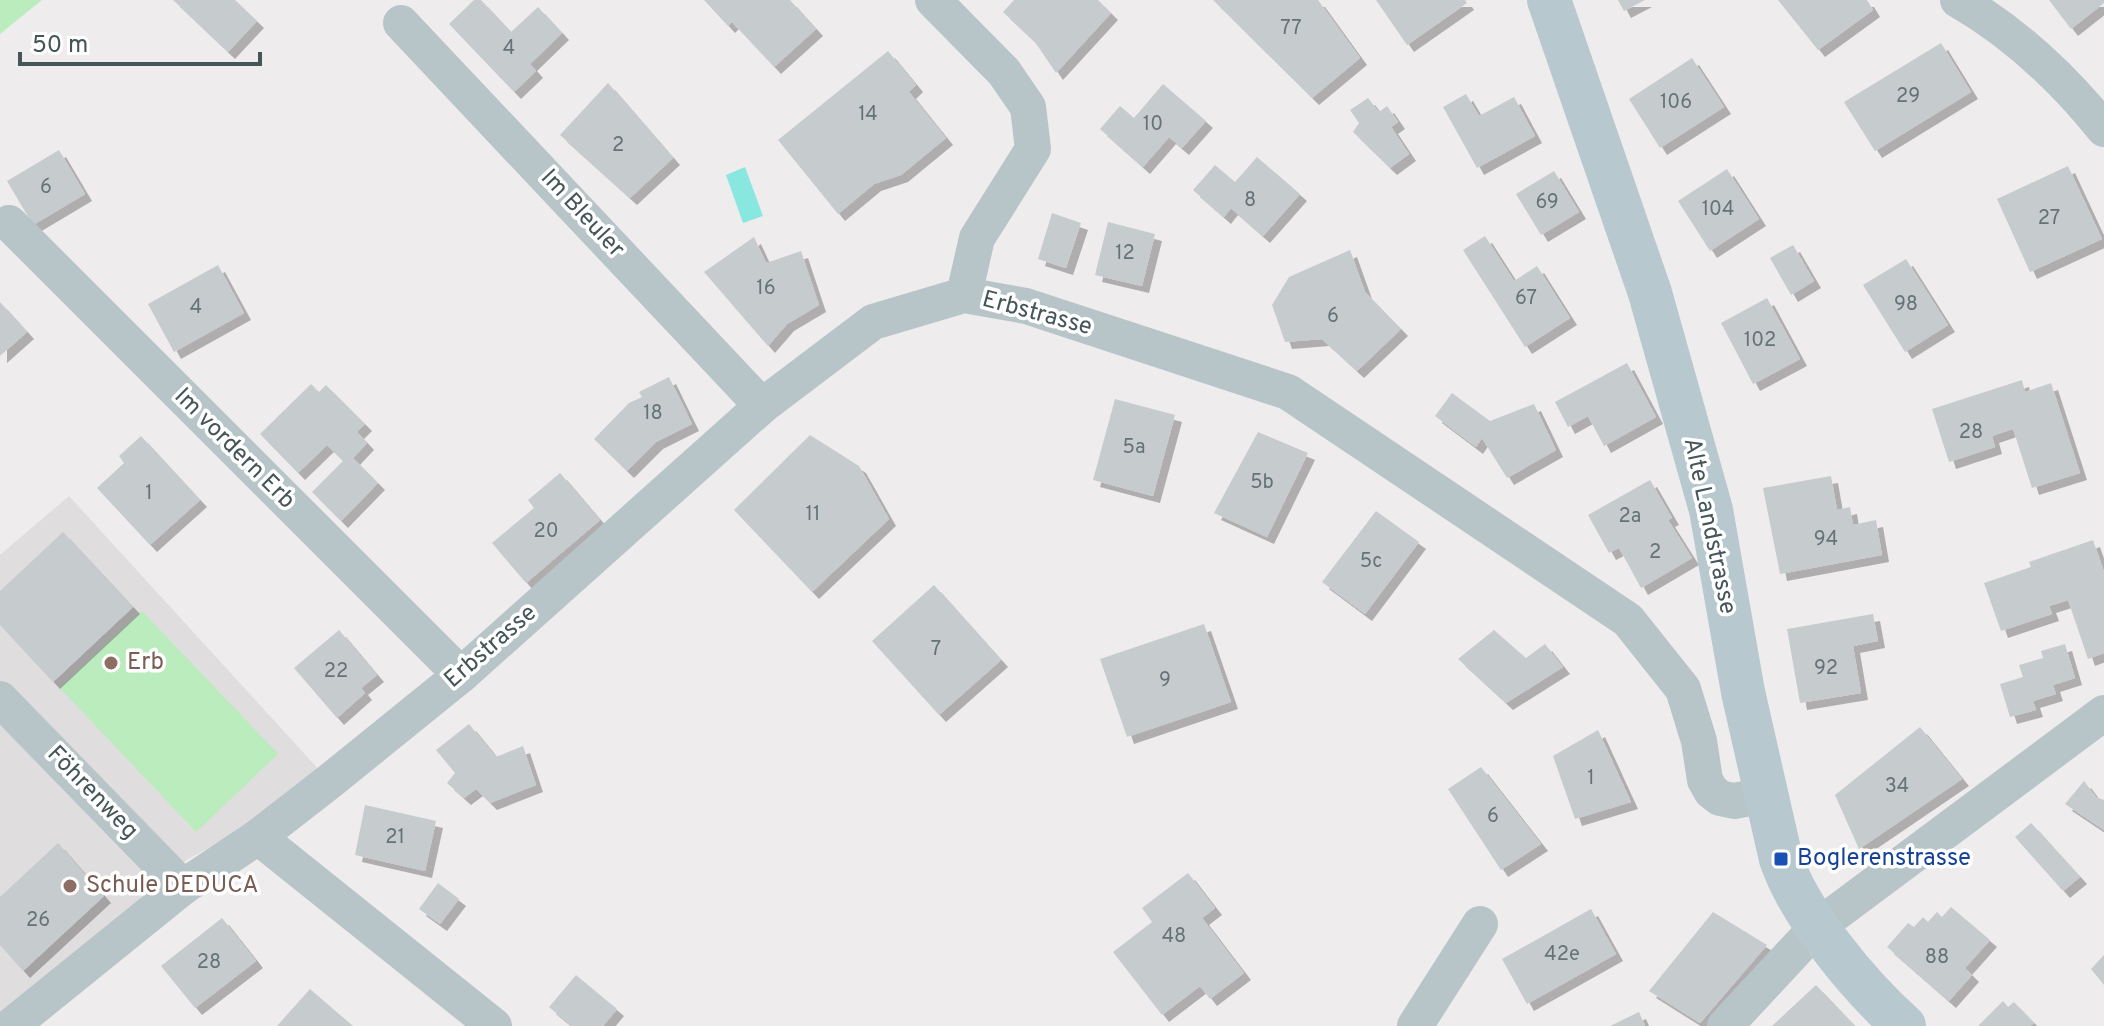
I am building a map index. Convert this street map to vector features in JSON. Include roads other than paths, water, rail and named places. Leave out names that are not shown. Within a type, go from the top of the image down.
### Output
[{"type":"main road","name":"Alte Landstrasse","points":[[1549,0],[1650,293],[1711,510],[1743,692],[1786,874],[1817,927],[1885,1009],[1904,1026]]},
{"type":"street","points":[[933,0],[1004,72],[1028,107],[1033,149],[977,238],[964,295]]},
{"type":"street","points":[[1958,0],[1987,17],[2044,63],[2104,129]]},
{"type":"street","name":"Im Bleuler","points":[[401,23],[762,406]]},
{"type":"street","name":"Im vordern Erb","points":[[9,223],[461,675]]},
{"type":"street","name":"Erbstrasse","points":[[11,1026],[183,887],[258,837],[461,675],[762,406],[873,322],[964,295],[1026,306],[1288,392],[1628,620],[1683,689],[1699,741],[1705,780],[1711,791],[1720,798],[1734,801],[1766,795]]},
{"type":"street","name":"Föhrenweg","points":[[0,699],[183,887]]},
{"type":"street","points":[[1725,1026],[1817,927],[2104,713]]},
{"type":"street","points":[[258,837],[494,1026]]},
{"type":"street","points":[[1415,1026],[1480,924]]},
{"type":"water","points":[[745,167],[763,216],[743,223],[726,175]]},
{"type":"place","name":"Erb","points":[[111,663]]},
{"type":"place","name":"Boglerenstrasse","points":[[1781,859]]},
{"type":"place","name":"Schule DEDUCA","points":[[70,886]]}]
